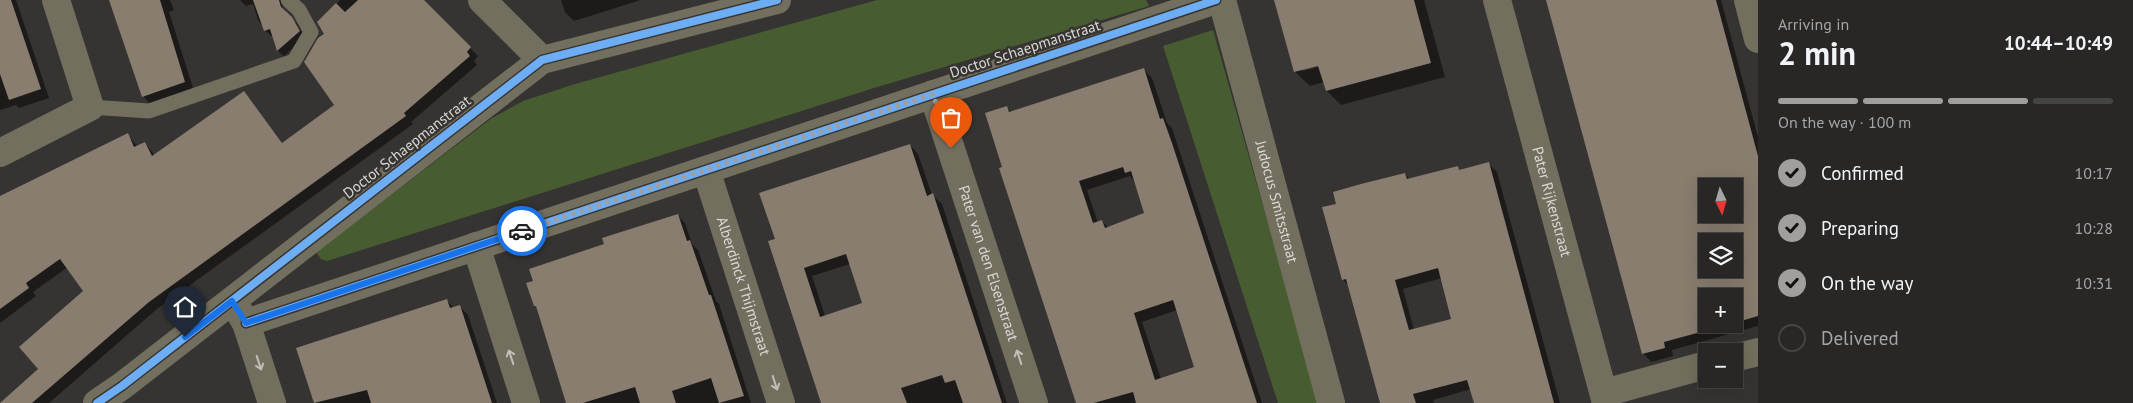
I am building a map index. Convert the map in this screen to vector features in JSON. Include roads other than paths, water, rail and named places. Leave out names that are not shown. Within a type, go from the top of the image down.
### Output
[{"type":"street","points":[[0,152],[90,107],[56,0]]},
{"type":"street","points":[[482,0],[542,60]]},
{"type":"street","name":"Doctor Schaepmanstraat","points":[[97,403],[239,312],[542,60],[777,0]]},
{"type":"street","name":"Doctor Schaepmanstraat","points":[[239,312],[476,246],[1216,0]]},
{"type":"street","name":"Judocus Smitsstraat","points":[[1222,0],[1332,403]]},
{"type":"street","name":"Pater Rijkenstraat","points":[[1497,0],[1605,398]]},
{"type":"street","points":[[1748,0],[1758,38]]},
{"type":"street","name":"Pater van den Elsenstraat","points":[[933,94],[1034,403]]},
{"type":"street","name":"Alberdinck Thijmstraat","points":[[706,170],[781,403]]},
{"type":"street","points":[[476,246],[526,403]]},
{"type":"street","points":[[239,312],[272,403]]},
{"type":"street","points":[[1743,356],[1758,352]]},
{"type":"street","points":[[1605,398],[1698,368]]},
{"type":"lane","points":[[90,107],[149,111],[294,61],[311,32],[299,10],[288,0]]}]
